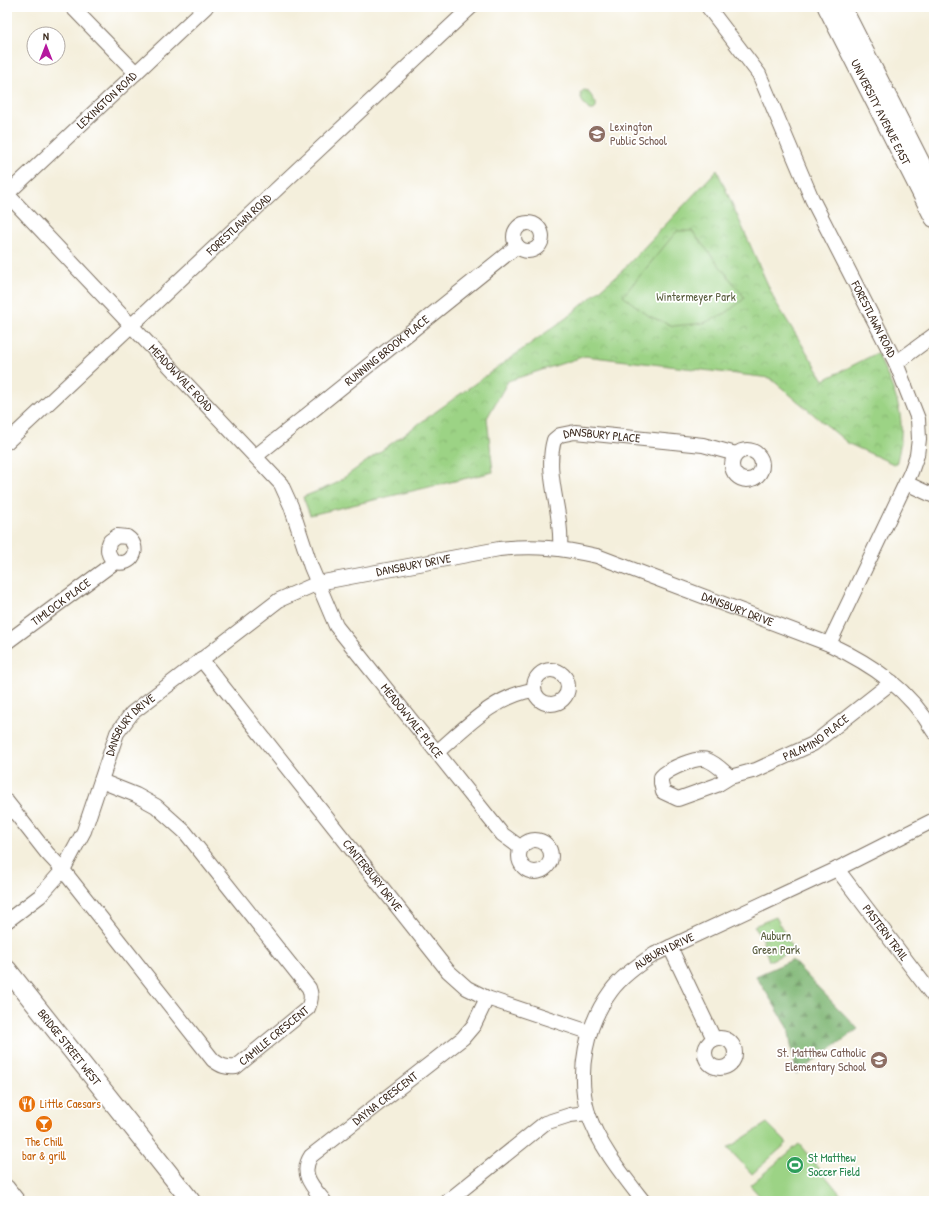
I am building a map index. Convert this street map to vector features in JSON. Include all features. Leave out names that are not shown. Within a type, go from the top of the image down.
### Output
[{"type":"main road","name":"UNIVERSITY AVENUE EAST","points":[[827,7],[934,218]]},
{"type":"main road","name":"UNIVERSITY AVENUE EAST","points":[[842,7],[934,189]]},
{"type":"main road","name":"BRIDGE STREET WEST","points":[[7,969],[191,1201]]},
{"type":"street","points":[[72,7],[136,73]]},
{"type":"street","name":"LEXINGTON ROAD","points":[[7,194],[206,7]]},
{"type":"street","name":"FORESTLAWN ROAD","points":[[7,442],[471,7]]},
{"type":"street","name":"FORESTLAWN ROAD","points":[[708,7],[759,74],[812,199],[896,363],[918,419],[919,439],[917,455],[906,483],[829,644]]},
{"type":"street","name":"MEADOWVALE ROAD","points":[[7,194],[281,484],[291,506],[318,583]]},
{"type":"street","name":"RUNNING BROOK PLACE","points":[[256,456],[517,246]]},
{"type":"street","points":[[896,363],[934,335]]},
{"type":"street","name":"DANSBURY PLACE","points":[[560,548],[561,532],[551,462],[554,440],[560,435],[575,432],[703,445],[736,454]]},
{"type":"street","points":[[906,483],[934,496]]},
{"type":"street","name":"DANSBURY DRIVE","points":[[7,921],[40,896],[63,870],[84,831],[116,733],[132,713],[279,600],[318,583],[499,549],[528,546],[560,548],[597,556],[829,644],[862,659],[892,682],[914,704],[934,732]]},
{"type":"street","name":"TIMLOCK PLACE","points":[[7,642],[115,562]]},
{"type":"street","name":"MEADOWVALE PLACE","points":[[318,583],[336,626],[502,834],[521,848]]},
{"type":"street","name":"CANTERBURY DRIVE","points":[[201,659],[448,971],[467,988],[487,998],[589,1032]]},
{"type":"street","name":"PALAMINO PLACE","points":[[730,777],[756,770],[813,744],[892,682]]},
{"type":"street","points":[[437,752],[497,702],[521,692],[534,690]]},
{"type":"street","name":"CAMILLE CRESCENT","points":[[63,870],[213,1060],[222,1066],[229,1068],[236,1066],[308,1008],[312,994],[309,988],[185,832],[156,806],[136,795],[101,781]]},
{"type":"street","points":[[7,802],[63,870]]},
{"type":"street","name":"AUBURN DRIVE","points":[[643,1201],[616,1167],[598,1135],[588,1113],[584,1093],[583,1069],[589,1032],[611,990],[638,965],[655,954],[837,869],[934,820]]},
{"type":"street","name":"PASTERN TRAIL","points":[[837,869],[934,997]]},
{"type":"street","points":[[670,947],[714,1039]]},
{"type":"street","name":"DAYNA CRESCENT","points":[[324,1201],[309,1182],[306,1175],[308,1161],[311,1156],[463,1038],[474,1025],[487,998]]},
{"type":"street","points":[[448,1201],[545,1123],[570,1115],[588,1113]]},
{"type":"street","points":[[7,1187],[18,1201]]},
{"type":"green space","points":[[584,90],[588,91],[596,103],[596,108],[594,110],[589,110],[582,101],[580,93]]},
{"type":"green space","name":"Wintermeyer Park","points":[[717,170],[775,301],[824,380],[877,353],[895,394],[901,420],[900,448],[896,465],[849,444],[770,378],[585,356],[508,381],[487,418],[493,472],[310,515],[303,497],[335,484],[569,316],[621,272]]},
{"type":"green space","points":[[677,231],[692,231],[745,298],[726,313],[704,323],[673,326],[649,316],[623,296]]},
{"type":"green space","name":"Auburn Green Park","points":[[776,917],[793,950],[769,961],[762,939],[754,926]]},
{"type":"green space","points":[[792,960],[858,1029],[796,1074],[788,1027],[756,976]]},
{"type":"green space","name":"St Matthew Soccer Field","points":[[767,1123],[787,1143],[752,1174],[728,1148]]},
{"type":"green space","name":"St Matthew Soccer Field","points":[[799,1144],[846,1201],[764,1201],[750,1185]]},
{"type":"place","name":"Lexington Public School","points":[[597,134]]},
{"type":"place","name":"St. Matthew Catholic Elementary School","points":[[879,1060]]},
{"type":"place","name":"Little Caesars","points":[[27,1104]]},
{"type":"place","name":"The Chill bar & grill","points":[[44,1124]]},
{"type":"place","name":"St Matthew Soccer Field","points":[[795,1165]]}]
